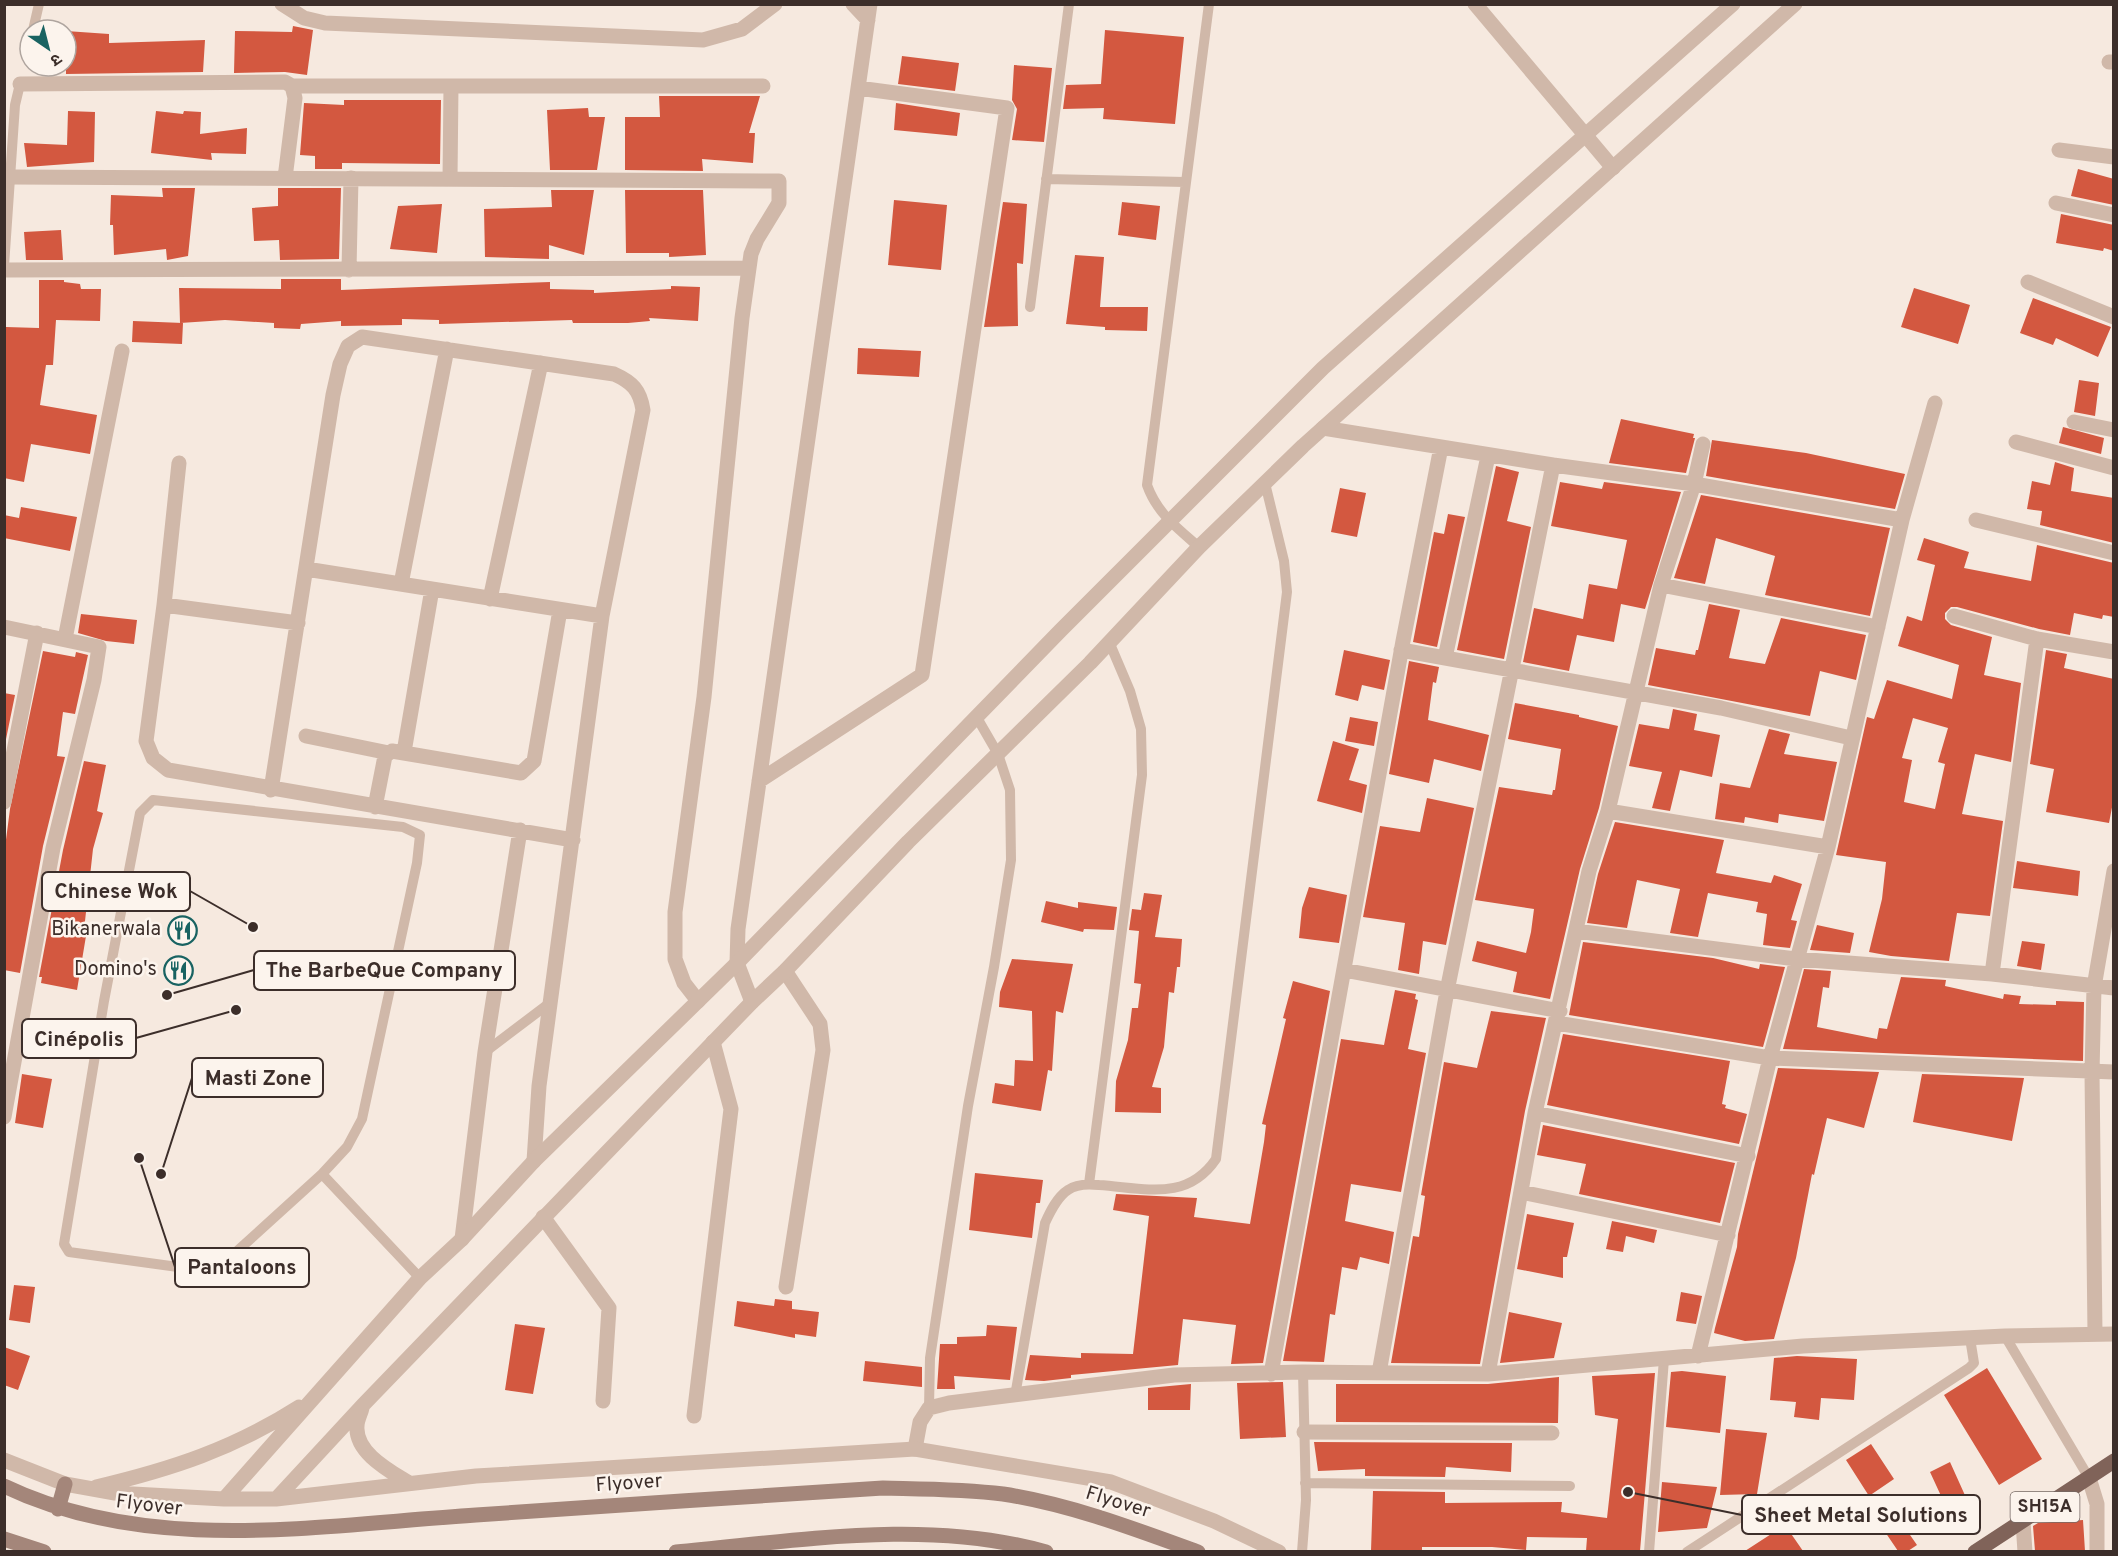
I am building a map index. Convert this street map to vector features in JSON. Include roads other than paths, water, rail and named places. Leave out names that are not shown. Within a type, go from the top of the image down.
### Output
[{"type":"main road","name":"SH15A","points":[[1975,1551],[2114,1461]]},
{"type":"main road","points":[[58,1509],[65,1484]]},
{"type":"main road","name":"Flyover","points":[[4,1486],[58,1509],[110,1523],[155,1530],[244,1533],[486,1514],[883,1488],[1004,1494],[1126,1526],[1198,1551]]},
{"type":"main road","points":[[676,1551],[903,1532],[1022,1545],[1047,1551]]},
{"type":"main road","points":[[4,1539],[44,1551]]},
{"type":"street","points":[[282,4],[304,18],[325,23],[703,40],[742,29],[775,4]]},
{"type":"street","points":[[752,1002],[736,963],[738,929],[869,12],[853,4]]},
{"type":"street","points":[[1475,4],[1613,168]]},
{"type":"street","points":[[224,1499],[420,1278],[462,1239],[534,1161],[736,963],[976,716],[1323,368],[1733,4]]},
{"type":"street","points":[[276,1499],[543,1217],[785,971],[908,842],[1110,644],[1199,547],[1323,428],[1796,4]]},
{"type":"street","points":[[20,84],[285,82],[292,86],[763,86]]},
{"type":"street","points":[[285,177],[295,98],[292,86]]},
{"type":"street","points":[[450,179],[451,86]]},
{"type":"street","points":[[759,781],[922,675],[1007,108],[858,88]]},
{"type":"street","points":[[2059,150],[2114,157]]},
{"type":"street","points":[[11,177],[779,181],[779,203],[757,239],[749,268],[704,697],[675,912],[675,959],[684,983],[698,1001]]},
{"type":"street","points":[[349,270],[351,178]]},
{"type":"street","points":[[2056,202],[2114,215]]},
{"type":"street","points":[[4,268],[349,270],[749,268]]},
{"type":"street","points":[[2028,282],[2114,317]]},
{"type":"street","points":[[271,790],[333,395],[348,346],[362,337],[614,374],[629,380],[641,398],[643,410],[602,616],[539,1086],[534,1161]]},
{"type":"street","points":[[400,584],[447,350]]},
{"type":"street","points":[[65,639],[122,351]]},
{"type":"street","points":[[490,599],[541,363]]},
{"type":"street","points":[[1698,1356],[1770,1058],[1828,846],[1902,520],[1935,403]]},
{"type":"street","points":[[2074,422],[2114,430]]},
{"type":"street","points":[[1323,428],[1488,456],[1694,484],[1902,520]]},
{"type":"street","points":[[2016,442],[2114,468]]},
{"type":"street","points":[[1488,1374],[1535,1113],[1589,871],[1608,811],[1661,585],[1694,484],[1703,444]]},
{"type":"street","points":[[1271,1374],[1401,650],[1441,447]]},
{"type":"street","points":[[1444,658],[1488,456]]},
{"type":"street","points":[[179,463],[164,605],[146,741],[153,758],[168,771],[573,840]]},
{"type":"street","points":[[1379,1373],[1448,991],[1553,465]]},
{"type":"street","points":[[1976,520],[2114,553]]},
{"type":"street","points":[[306,569],[602,616]]},
{"type":"street","points":[[1661,585],[1878,627]]},
{"type":"street","points":[[396,753],[432,589]]},
{"type":"street","points":[[164,605],[298,623]]},
{"type":"street","points":[[306,736],[522,773],[528,770],[534,761],[560,610]]},
{"type":"street","points":[[1954,616],[2037,639],[2114,652]]},
{"type":"street","points":[[4,627],[99,647],[94,680],[53,848],[4,1117]]},
{"type":"street","points":[[4,802],[37,633]]},
{"type":"street","points":[[1992,974],[2037,639]]},
{"type":"street","points":[[1401,650],[1721,708],[1851,738]]},
{"type":"street","points":[[375,807],[385,756],[396,753]]},
{"type":"street","points":[[1608,811],[1828,846]]},
{"type":"street","points":[[462,1239],[485,1052],[520,830]]},
{"type":"street","points":[[2095,1334],[2092,1072],[2094,987],[2114,871]]},
{"type":"street","points":[[1576,931],[1796,958],[1992,974],[2114,988]]},
{"type":"street","points":[[1344,970],[1558,1017],[1770,1058],[2114,1072]]},
{"type":"street","points":[[785,971],[820,1024],[823,1050],[786,1287]]},
{"type":"street","points":[[694,1416],[731,1109],[713,1042]]},
{"type":"street","points":[[1535,1113],[1748,1156]]},
{"type":"street","points":[[1521,1192],[1728,1234]]},
{"type":"street","points":[[543,1217],[609,1308],[603,1401]]},
{"type":"street","points":[[915,1449],[920,1422],[929,1407],[1174,1375],[1303,1372],[1488,1374],[1803,1346],[2005,1336],[2114,1334]]},
{"type":"street","points":[[91,1489],[198,1460],[261,1430],[315,1397]]},
{"type":"street","points":[[363,1405],[357,1426],[360,1440],[370,1455],[409,1484]]},
{"type":"street","points":[[1304,1432],[1552,1433]]},
{"type":"street","points":[[4,1460],[65,1484],[115,1493],[224,1499],[276,1499],[487,1475],[915,1449],[1112,1482],[1214,1521],[1279,1551]]},
{"type":"street","points":[[2089,1478],[2097,1504],[2097,1551]]},
{"type":"street","points":[[2023,1522],[2025,1551]]},
{"type":"lane","points":[[1029,307],[1070,4]]},
{"type":"lane","points":[[1199,547],[1169,521],[1154,503],[1147,485],[1209,4]]},
{"type":"lane","points":[[4,268],[15,105],[20,84]]},
{"type":"lane","points":[[1046,179],[1185,182]]},
{"type":"lane","points":[[1015,1396],[1045,1223],[1053,1206],[1069,1189],[1089,1184],[1175,1190],[1192,1184],[1207,1173],[1216,1159],[1287,592],[1284,561],[1265,483]]},
{"type":"lane","points":[[1089,1184],[1142,775],[1141,729],[1130,691],[1110,644]]},
{"type":"lane","points":[[929,1407],[930,1358],[968,1106],[1011,860],[1010,790],[998,754],[976,716]]},
{"type":"lane","points":[[153,800],[403,827],[420,835],[417,862],[362,1119],[347,1147],[322,1174],[214,1272],[69,1252],[64,1244],[104,1001],[140,813],[153,800]]},
{"type":"lane","points":[[485,1052],[551,1002]]},
{"type":"lane","points":[[322,1174],[420,1278]]},
{"type":"lane","points":[[2005,1336],[2089,1478]]},
{"type":"lane","points":[[1688,1551],[1969,1368],[1974,1363],[1970,1338]]},
{"type":"lane","points":[[1649,1551],[1664,1359]]},
{"type":"lane","points":[[1302,1551],[1305,1483],[1303,1372]]},
{"type":"lane","points":[[1305,1483],[1570,1486]]},
{"type":"place","name":"Chinese Wok","points":[[253,927]]},
{"type":"place","name":"Bikanerwala","points":[[182,930]]},
{"type":"place","name":"Domino's","points":[[178,970]]},
{"type":"place","name":"The BarbeQue Company","points":[[167,995]]},
{"type":"place","name":"Cinépolis","points":[[236,1010]]},
{"type":"place","name":"Pantaloons","points":[[139,1158]]},
{"type":"place","name":"Masti Zone","points":[[161,1174]]},
{"type":"place","name":"Sheet Metal Solutions","points":[[1628,1492]]}]
